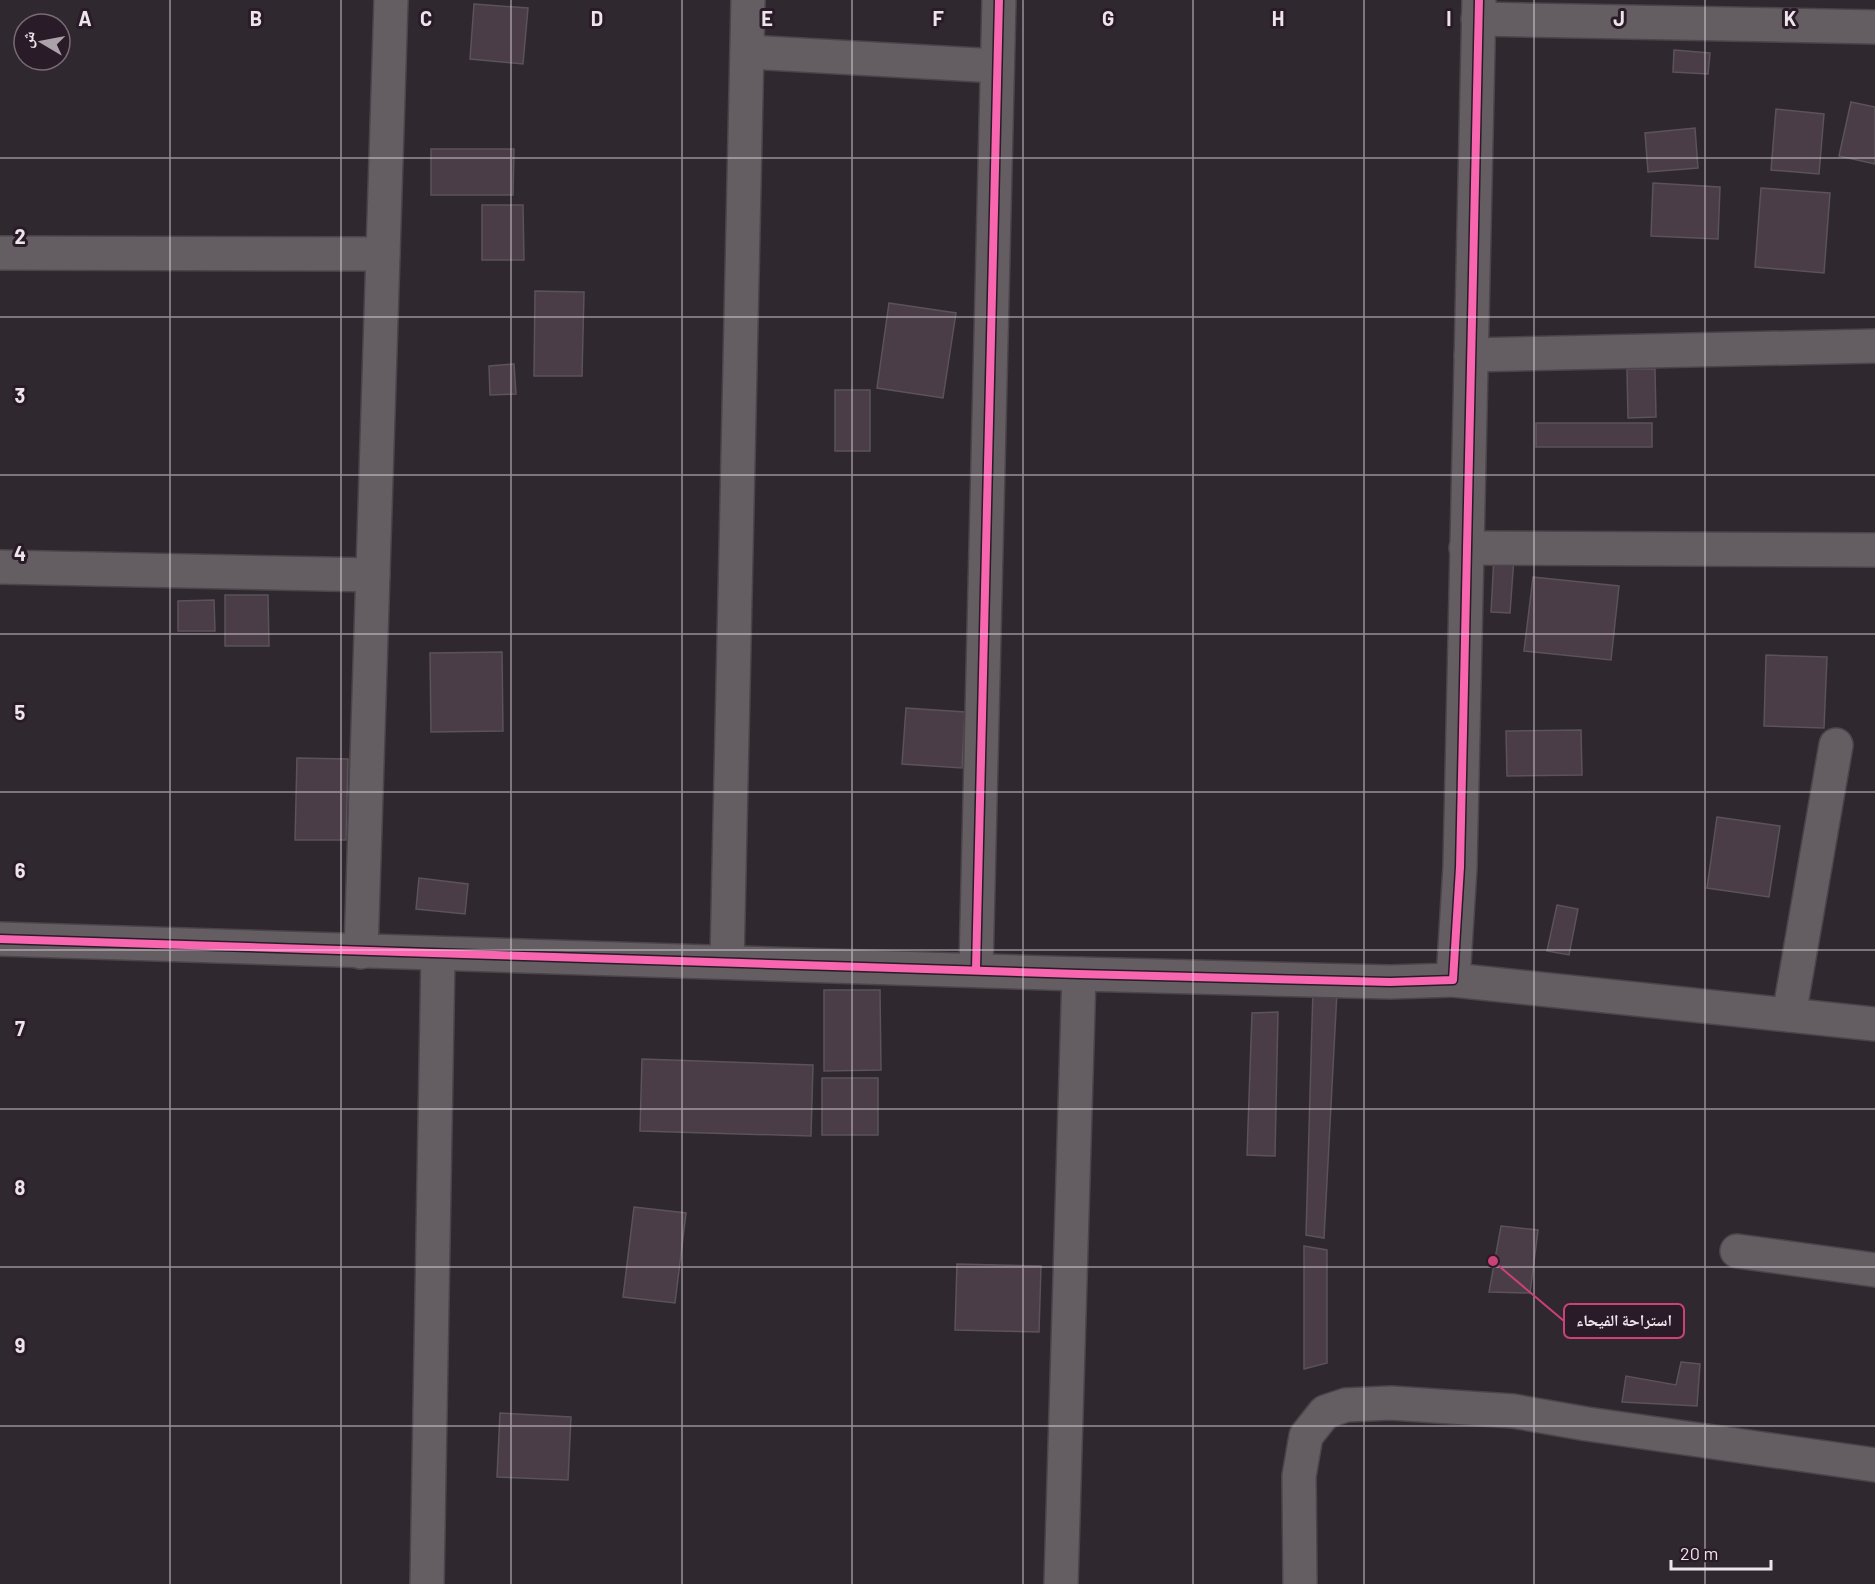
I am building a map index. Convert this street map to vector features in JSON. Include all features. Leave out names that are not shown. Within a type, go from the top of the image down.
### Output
[{"type":"street","points":[[361,952],[391,0]]},
{"type":"street","points":[[727,962],[748,0]]},
{"type":"street","points":[[976,969],[999,0]]},
{"type":"street","points":[[1453,980],[1460,867],[1479,9],[1875,27]]},
{"type":"street","points":[[747,52],[998,66]]},
{"type":"street","points":[[0,253],[383,254]]},
{"type":"street","points":[[1471,355],[1875,346]]},
{"type":"street","points":[[1467,548],[1875,549]]},
{"type":"street","points":[[0,567],[373,575]]},
{"type":"street","points":[[1789,1015],[1836,745]]},
{"type":"street","points":[[0,939],[1079,974],[1381,981],[1453,980],[1875,1024]]},
{"type":"street","points":[[427,1584],[438,954]]},
{"type":"street","points":[[1061,1584],[1079,974]]},
{"type":"street","points":[[1737,1251],[1875,1270]]},
{"type":"street","points":[[1300,1584],[1299,1476],[1306,1436],[1325,1412],[1346,1405],[1391,1403],[1513,1411],[1587,1424],[1875,1465]]},
{"type":"building","points":[[474,4],[528,8],[523,64],[470,59]]},
{"type":"building","points":[[1674,50],[1710,53],[1708,74],[1673,72]]},
{"type":"building","points":[[1851,102],[1875,107],[1875,164],[1839,156]]},
{"type":"building","points":[[1776,109],[1824,114],[1819,174],[1771,170]]},
{"type":"building","points":[[1695,128],[1698,168],[1648,172],[1645,133]]},
{"type":"building","points":[[431,149],[514,149],[513,195],[431,195]]},
{"type":"building","points":[[1653,183],[1720,187],[1718,239],[1651,236]]},
{"type":"building","points":[[1761,188],[1830,193],[1824,273],[1755,267]]},
{"type":"building","points":[[482,205],[523,205],[524,260],[482,260]]},
{"type":"building","points":[[535,291],[584,292],[582,376],[534,376]]},
{"type":"building","points":[[889,303],[956,313],[943,398],[877,388]]},
{"type":"building","points":[[514,364],[516,394],[490,395],[489,366]]},
{"type":"building","points":[[1627,369],[1655,369],[1656,417],[1628,418]]},
{"type":"building","points":[[835,390],[870,390],[870,451],[835,451]]},
{"type":"building","points":[[1536,423],[1652,423],[1652,447],[1536,447]]},
{"type":"building","points":[[1494,556],[1514,557],[1510,613],[1491,612]]},
{"type":"building","points":[[1533,577],[1619,586],[1611,660],[1524,651]]},
{"type":"building","points":[[225,595],[268,595],[269,646],[225,646]]},
{"type":"building","points":[[214,600],[215,631],[178,631],[178,601]]},
{"type":"building","points":[[502,652],[503,731],[431,732],[430,653]]},
{"type":"building","points":[[1766,655],[1827,657],[1824,728],[1764,726]]},
{"type":"building","points":[[906,708],[965,712],[962,768],[902,764]]},
{"type":"building","points":[[1581,730],[1582,775],[1507,776],[1506,731]]},
{"type":"building","points":[[297,758],[348,759],[346,840],[295,840]]},
{"type":"building","points":[[1717,817],[1780,826],[1769,897],[1707,888]]},
{"type":"building","points":[[419,878],[468,884],[465,914],[416,909]]},
{"type":"building","points":[[1557,905],[1578,909],[1569,955],[1547,951]]},
{"type":"building","points":[[1313,989],[1337,992],[1324,1238],[1306,1235]]},
{"type":"building","points":[[824,990],[880,990],[881,1070],[824,1071]]},
{"type":"building","points":[[1278,1012],[1275,1156],[1247,1155],[1252,1013]]},
{"type":"building","points":[[642,1059],[813,1065],[811,1136],[640,1131]]},
{"type":"building","points":[[822,1078],[878,1078],[878,1135],[822,1135]]},
{"type":"building","points":[[634,1207],[686,1213],[675,1303],[623,1297]]},
{"type":"building","points":[[1501,1226],[1538,1230],[1530,1293],[1489,1292]]},
{"type":"building","points":[[1304,1246],[1327,1250],[1327,1363],[1304,1369]]},
{"type":"building","points":[[957,1264],[1041,1266],[1039,1332],[955,1330]]},
{"type":"building","points":[[1681,1362],[1700,1364],[1697,1406],[1622,1402],[1626,1376],[1676,1385]]},
{"type":"building","points":[[500,1413],[571,1417],[568,1480],[497,1477]]},
{"type":"cycle path","points":[[976,969],[999,0]]},
{"type":"cycle path","points":[[0,939],[1079,974],[1390,982],[1453,980],[1460,867],[1479,0]]},
{"type":"place","name":"استراحة الفيحاء","points":[[1493,1261]]}]
